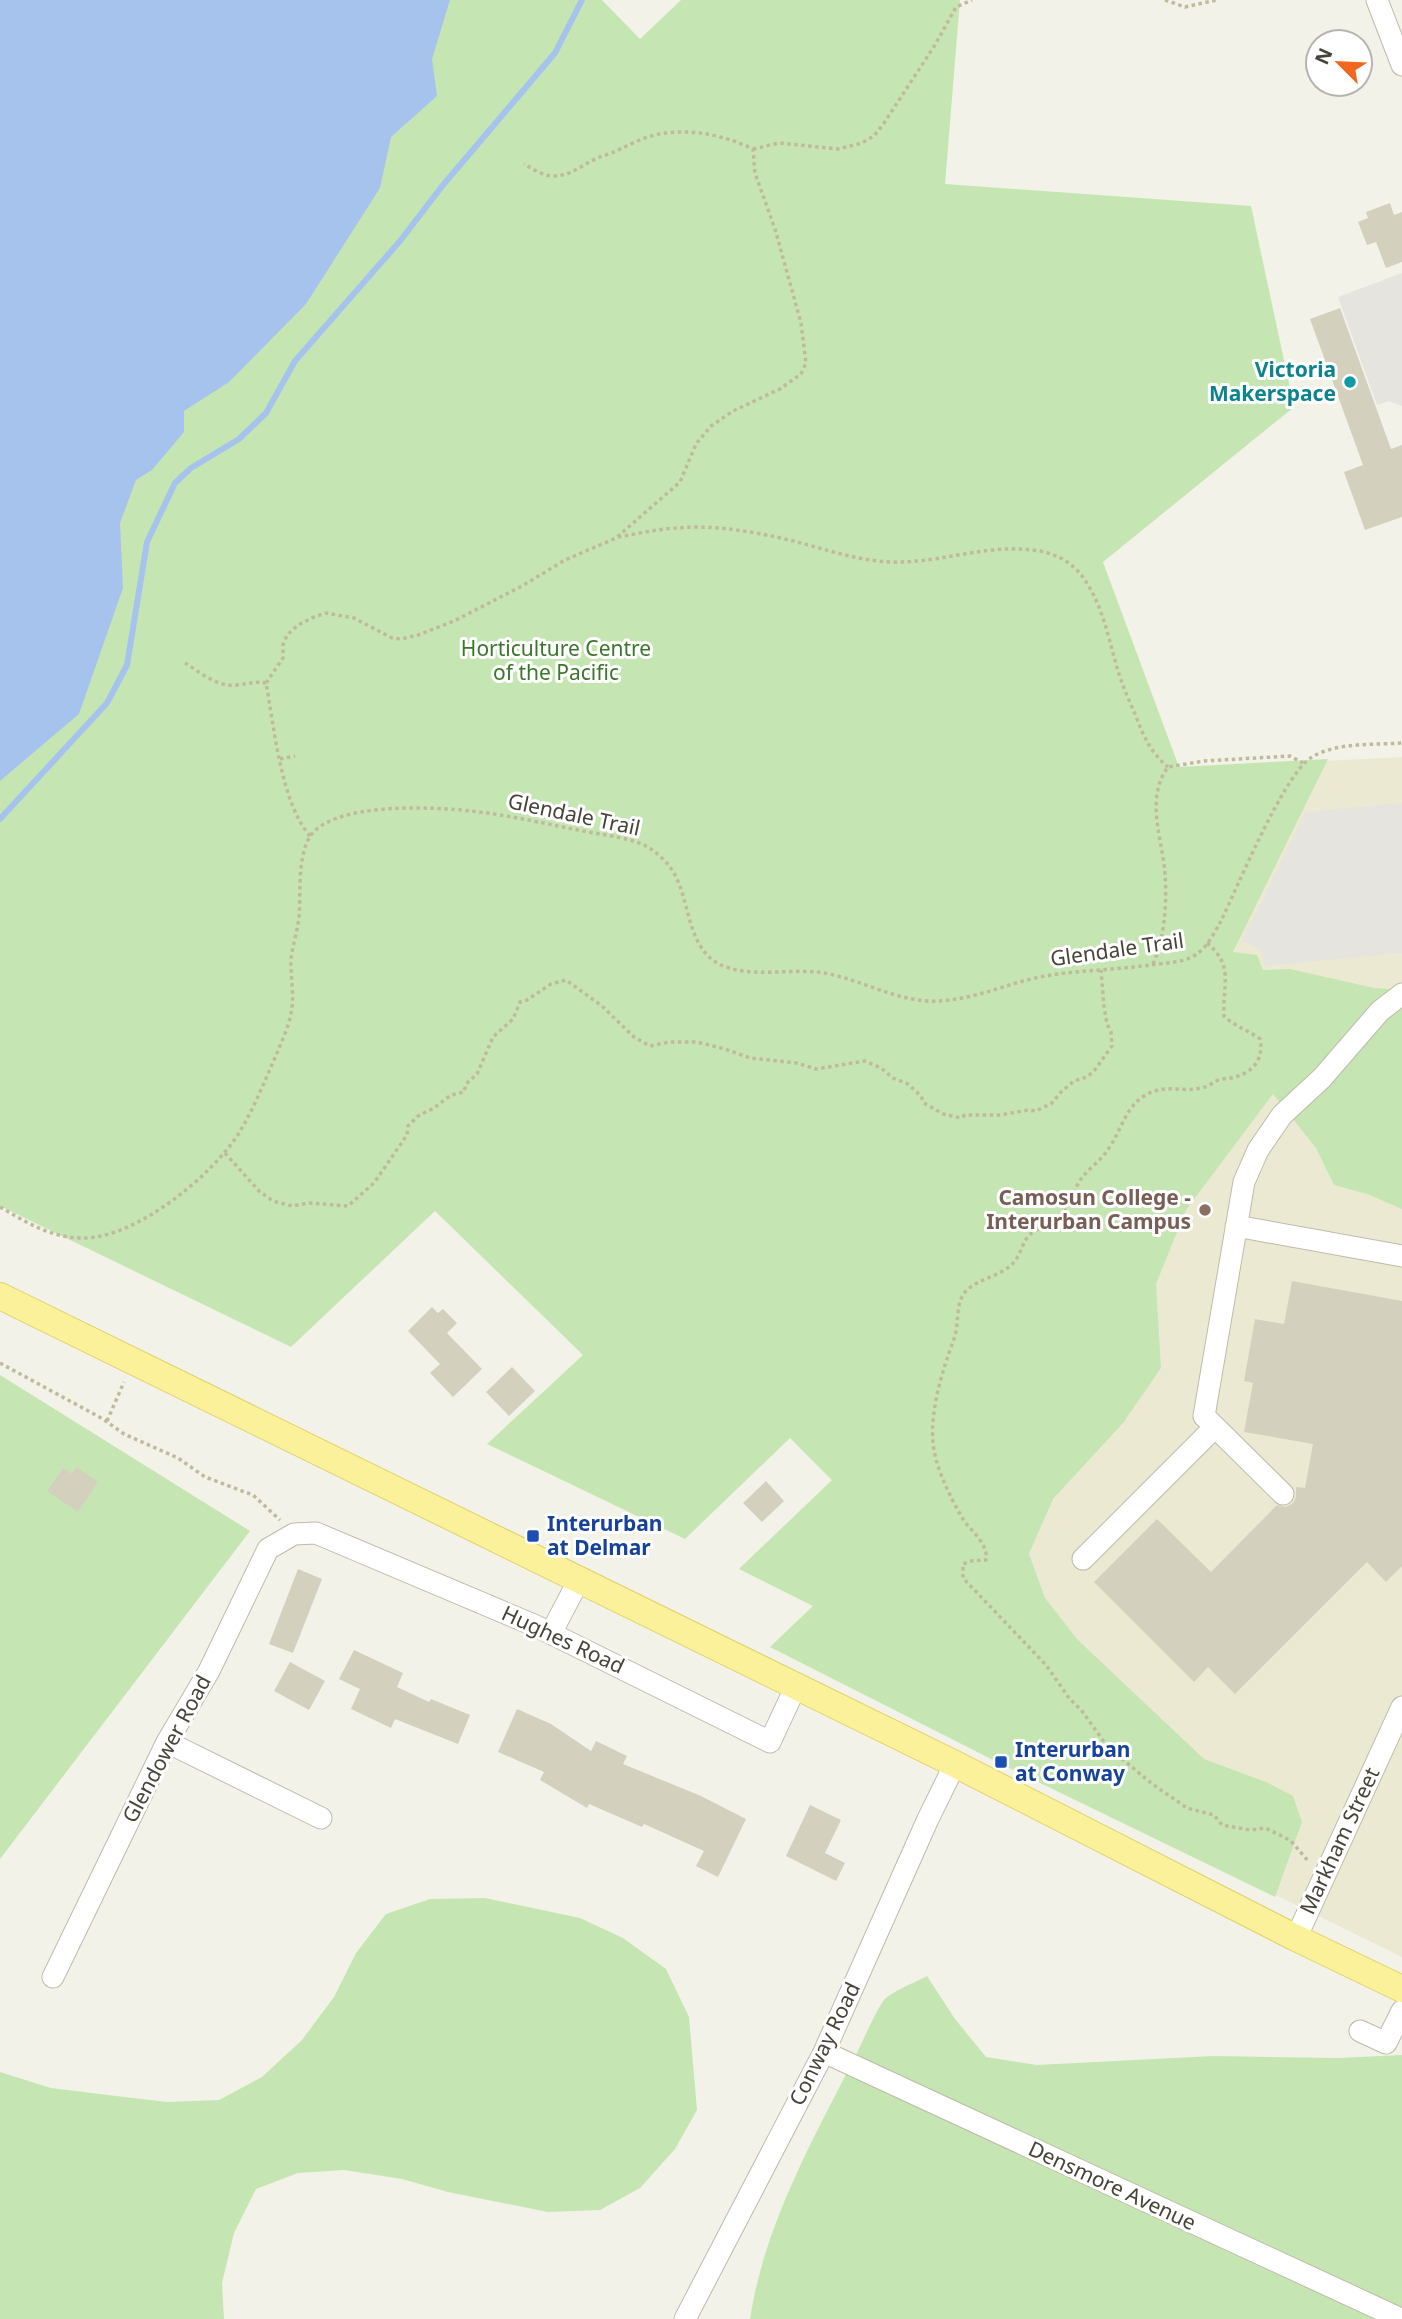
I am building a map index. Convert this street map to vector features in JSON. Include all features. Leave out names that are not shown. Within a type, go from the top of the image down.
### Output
[{"type":"main road","points":[[0,1296],[955,1764],[1296,1938],[1402,1989]]},
{"type":"street","points":[[1377,0],[1402,65]]},
{"type":"street","points":[[1283,1494],[1204,1416],[1244,1182],[1258,1150],[1282,1115],[1322,1078],[1380,1011],[1402,994]]},
{"type":"street","points":[[1236,1226],[1402,1256]]},
{"type":"street","points":[[1083,1559],[1215,1427]]},
{"type":"street","name":"Hughes Road","points":[[294,1534],[316,1533],[551,1633],[770,1742],[796,1686]]},
{"type":"street","name":"Glendower Road","points":[[53,1977],[167,1742],[209,1671],[268,1549],[294,1534]]},
{"type":"street","points":[[551,1633],[579,1580]]},
{"type":"street","name":"Markham Street","points":[[1296,1938],[1402,1707]]},
{"type":"street","points":[[167,1742],[321,1818]]},
{"type":"street","name":"Conway Road","points":[[685,2319],[824,2052],[955,1764]]},
{"type":"street","points":[[1360,2031],[1386,2043],[1402,2011]]},
{"type":"street","name":"Densmore Avenue","points":[[824,2052],[1401,2319]]},
{"type":"path","points":[[524,164],[545,175],[565,174],[603,156],[612,155],[635,142],[668,132],[715,136],[737,141],[753,149],[779,143],[838,149],[862,143],[874,136],[899,101],[956,7],[971,0]]},
{"type":"path","points":[[1165,0],[1185,7],[1217,0]]},
{"type":"path","points":[[616,538],[680,482],[696,444],[711,426],[733,411],[790,383],[801,374],[806,363],[801,323],[787,267],[755,173],[753,149]]},
{"type":"path","points":[[0,1207],[37,1228],[62,1237],[87,1239],[109,1234],[139,1222],[192,1185],[225,1153],[254,1106],[286,1032],[292,1007],[291,956],[298,923],[303,860],[310,836],[302,826],[292,802],[280,759],[266,683],[283,658],[286,635],[314,617],[326,613],[354,618],[392,638],[418,635],[454,621],[522,586],[565,559],[616,538],[676,528],[735,530],[777,537],[863,559],[892,562],[1004,549],[1053,553],[1082,575],[1096,600],[1112,642],[1121,679],[1146,741],[1156,757],[1168,767]]},
{"type":"path","points":[[184,663],[224,685],[254,681],[266,683]]},
{"type":"path","points":[[1153,964],[1159,944],[1166,896],[1156,796],[1161,776],[1168,767],[1204,761],[1290,756],[1303,763],[1330,749],[1402,743]]},
{"type":"path","points":[[280,759],[295,756]]},
{"type":"path","name":"Glendale Trail","points":[[310,836],[326,824],[345,816],[404,806],[439,807],[559,826],[645,846],[671,868],[680,884],[700,947],[711,958],[735,970],[815,972],[835,975],[903,997],[942,1001],[1037,978],[1171,963],[1198,953],[1221,922],[1279,802],[1303,763]]},
{"type":"path","points":[[1207,943],[1217,951],[1223,961],[1226,976],[1224,1016],[1260,1038],[1262,1048],[1259,1062],[1250,1071],[1205,1087],[1166,1087],[1155,1089],[1141,1098],[1129,1110],[1109,1149],[1081,1179],[1063,1215],[1033,1232],[1011,1265],[969,1289],[961,1298],[955,1336],[940,1380],[933,1442],[942,1477],[962,1518],[986,1548],[986,1560],[963,1564],[963,1578],[1046,1665],[1107,1746],[1151,1783],[1187,1808],[1214,1815],[1222,1825],[1231,1829],[1265,1828],[1291,1841],[1307,1861],[1327,1869]]},
{"type":"path","points":[[225,1153],[259,1191],[273,1201],[292,1206],[309,1203],[348,1206],[374,1183],[407,1135],[408,1126],[418,1116],[451,1095],[464,1092],[466,1084],[477,1074],[493,1037],[513,1019],[520,1002],[566,980],[602,1006],[634,1037],[650,1046],[669,1042],[697,1042],[750,1058],[797,1063],[816,1069],[865,1061],[881,1068],[893,1079],[908,1084],[921,1096],[924,1103],[943,1114],[961,1118],[965,1115],[1036,1111],[1052,1103],[1074,1081],[1087,1077],[1112,1046],[1104,1006],[1101,970]]},
{"type":"path","points":[[107,1421],[134,1362]]},
{"type":"path","points":[[0,1363],[107,1421],[124,1434],[178,1458],[205,1476],[253,1495],[294,1534]]},
{"type":"shaded area","points":[[1402,273],[1402,406],[1389,401],[1377,405],[1338,297]]},
{"type":"shaded area","name":"Camosun College - Interurban Campus","points":[[1402,757],[1402,1957],[770,1647],[813,1606],[739,1569],[832,1481],[797,1445],[1324,761]]},
{"type":"shaded area","points":[[1402,803],[1402,953],[1264,966],[1262,950],[1242,941],[1305,812]]},
{"type":"green space","name":"Horticulture Centre of the Pacific","points":[[0,0],[602,0],[640,39],[681,0],[960,0],[945,184],[1251,206],[1294,407],[1103,562],[1179,767],[1328,759],[1233,952],[1257,955],[1263,970],[1290,969],[1374,988],[1402,990],[1402,1209],[1367,1194],[1334,1185],[1316,1148],[1273,1094],[1186,1210],[1156,1284],[1161,1368],[1123,1423],[1053,1499],[1029,1554],[1045,1598],[1078,1640],[1204,1759],[1266,1782],[1293,1796],[1302,1822],[1275,1897],[1001,1764],[770,1647],[813,1606],[739,1569],[832,1480],[790,1438],[685,1539],[487,1444],[583,1355],[435,1211],[291,1347],[0,1206]]},
{"type":"green space","points":[[0,1375],[250,1531],[0,1859]]},
{"type":"green space","points":[[485,1898],[580,1918],[623,1938],[666,1969],[689,2017],[697,2110],[675,2149],[640,2188],[600,2210],[548,2212],[448,2192],[402,2179],[344,2170],[298,2173],[256,2189],[234,2233],[222,2283],[224,2319],[0,2319],[0,2072],[51,2088],[167,2102],[219,2100],[262,2077],[302,2040],[334,1997],[356,1953],[386,1914],[430,1899]]},
{"type":"green space","points":[[927,1976],[955,2019],[986,2057],[1037,2065],[1213,2056],[1339,2058],[1402,2055],[1402,2319],[750,2319],[766,2250],[778,2217],[807,2151],[874,2017],[885,1999]]},
{"type":"water","points":[[0,0],[450,0],[432,59],[437,96],[391,137],[380,188],[306,304],[229,382],[184,411],[184,432],[152,470],[136,480],[120,523],[123,588],[79,714],[0,781]]},
{"type":"building","points":[[1390,203],[1394,215],[1402,212],[1402,262],[1386,268],[1376,242],[1367,245],[1358,222],[1368,218],[1366,212]]},
{"type":"building","name":"Victoria Makerspace","points":[[1340,308],[1391,449],[1402,445],[1402,517],[1365,530],[1344,472],[1363,465],[1310,319]]},
{"type":"building","points":[[1292,1281],[1402,1301],[1402,1566],[1386,1582],[1367,1562],[1235,1694],[1208,1667],[1194,1682],[1094,1582],[1157,1519],[1211,1572],[1277,1505],[1286,1507],[1293,1503],[1296,1487],[1305,1488],[1313,1444],[1244,1432],[1253,1383],[1244,1381],[1255,1319],[1284,1324]]},
{"type":"building","points":[[432,1307],[438,1313],[443,1309],[457,1323],[447,1333],[482,1369],[453,1397],[430,1373],[440,1364],[408,1331]]},
{"type":"building","points":[[512,1367],[535,1391],[509,1416],[486,1392]]},
{"type":"building","points":[[76,1467],[98,1482],[78,1512],[47,1491],[63,1468],[72,1474]]},
{"type":"building","points":[[766,1481],[784,1501],[762,1522],[743,1503]]},
{"type":"building","points":[[298,1569],[322,1579],[293,1653],[269,1644]]},
{"type":"building","points":[[354,1650],[403,1673],[397,1687],[429,1702],[431,1699],[470,1715],[458,1744],[395,1719],[391,1728],[351,1709],[360,1689],[339,1679]]},
{"type":"building","points":[[290,1662],[325,1681],[309,1710],[274,1691]]},
{"type":"building","points":[[517,1709],[551,1724],[591,1751],[596,1741],[627,1756],[623,1764],[701,1796],[746,1819],[718,1877],[696,1866],[704,1851],[644,1824],[642,1827],[589,1804],[587,1808],[540,1780],[544,1772],[498,1752]]},
{"type":"building","points":[[810,1805],[841,1820],[825,1853],[845,1863],[836,1881],[786,1856]]},
{"type":"waterway","points":[[0,819],[107,703],[127,665],[147,542],[175,483],[191,468],[239,439],[266,413],[295,361],[400,241],[443,185],[555,53],[582,0]]},
{"type":"place","name":"Victoria Makerspace","points":[[1350,382]]},
{"type":"place","name":"Camosun College - Interurban Campus","points":[[1205,1210]]},
{"type":"place","name":"Interurban at Delmar","points":[[533,1536]]},
{"type":"place","name":"Interurban at Conway","points":[[1001,1762]]}]
